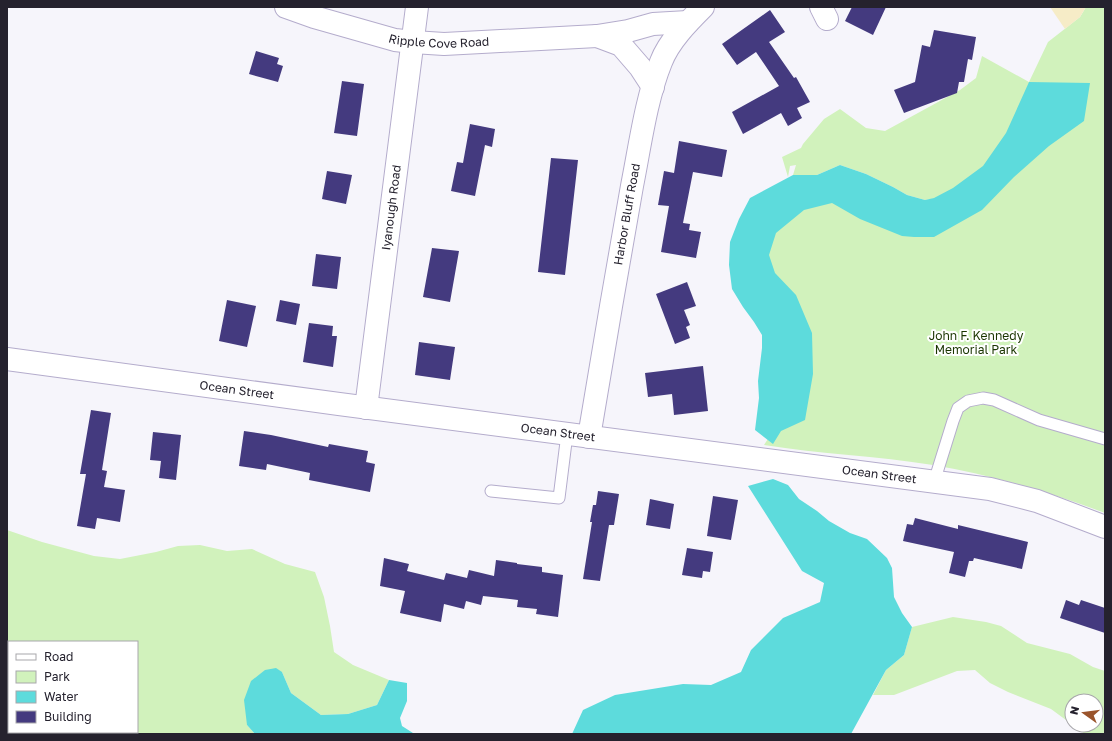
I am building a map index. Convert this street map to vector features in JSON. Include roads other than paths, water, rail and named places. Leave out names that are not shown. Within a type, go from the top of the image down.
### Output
[{"type":"street","name":"Ripple Cove Road","points":[[286,7],[314,17],[395,40],[444,44],[597,36],[628,31],[696,14]]},
{"type":"street","name":"Iyanough Road","points":[[366,408],[417,7]]},
{"type":"street","name":"Harbor Bluff Road","points":[[589,437],[628,213],[653,87],[662,60],[672,44],[696,14]]},
{"type":"street","name":"Ripple Cove Road","points":[[597,36],[621,45],[640,67],[653,87]]},
{"type":"street","name":"Ocean Street","points":[[7,359],[990,490],[1037,500],[1105,527]]},
{"type":"lane","points":[[934,482],[958,408],[968,401],[983,398],[994,400],[1039,420],[1105,439]]},
{"type":"lane","points":[[491,491],[559,498],[567,434]]},
{"type":"water","points":[[1029,82],[1090,83],[1084,121],[1049,146],[1014,177],[982,210],[934,237],[914,237],[902,236],[860,219],[832,203],[804,210],[776,233],[769,255],[775,273],[796,295],[812,333],[813,374],[805,420],[781,431],[773,444],[755,430],[759,398],[758,381],[762,335],[732,289],[729,265],[730,242],[739,219],[750,198],[793,175],[817,175],[840,165],[866,174],[907,195],[925,200],[934,198],[953,188],[983,166],[1006,133]]},
{"type":"water","points":[[773,479],[788,485],[799,499],[829,521],[850,533],[867,539],[887,558],[892,568],[894,597],[902,613],[912,627],[904,655],[886,670],[851,734],[572,734],[583,710],[615,695],[683,684],[711,685],[741,672],[751,650],[783,618],[820,602],[824,583],[802,571],[748,486]]},
{"type":"water","points":[[276,668],[282,672],[291,693],[321,715],[348,714],[377,705],[389,680],[407,683],[407,701],[400,718],[402,726],[413,733],[433,734],[255,734],[247,725],[244,700],[251,681],[265,670]]},
{"type":"park label","name":"John F. Kennedy Memorial Park","points":[[976,343]]}]
